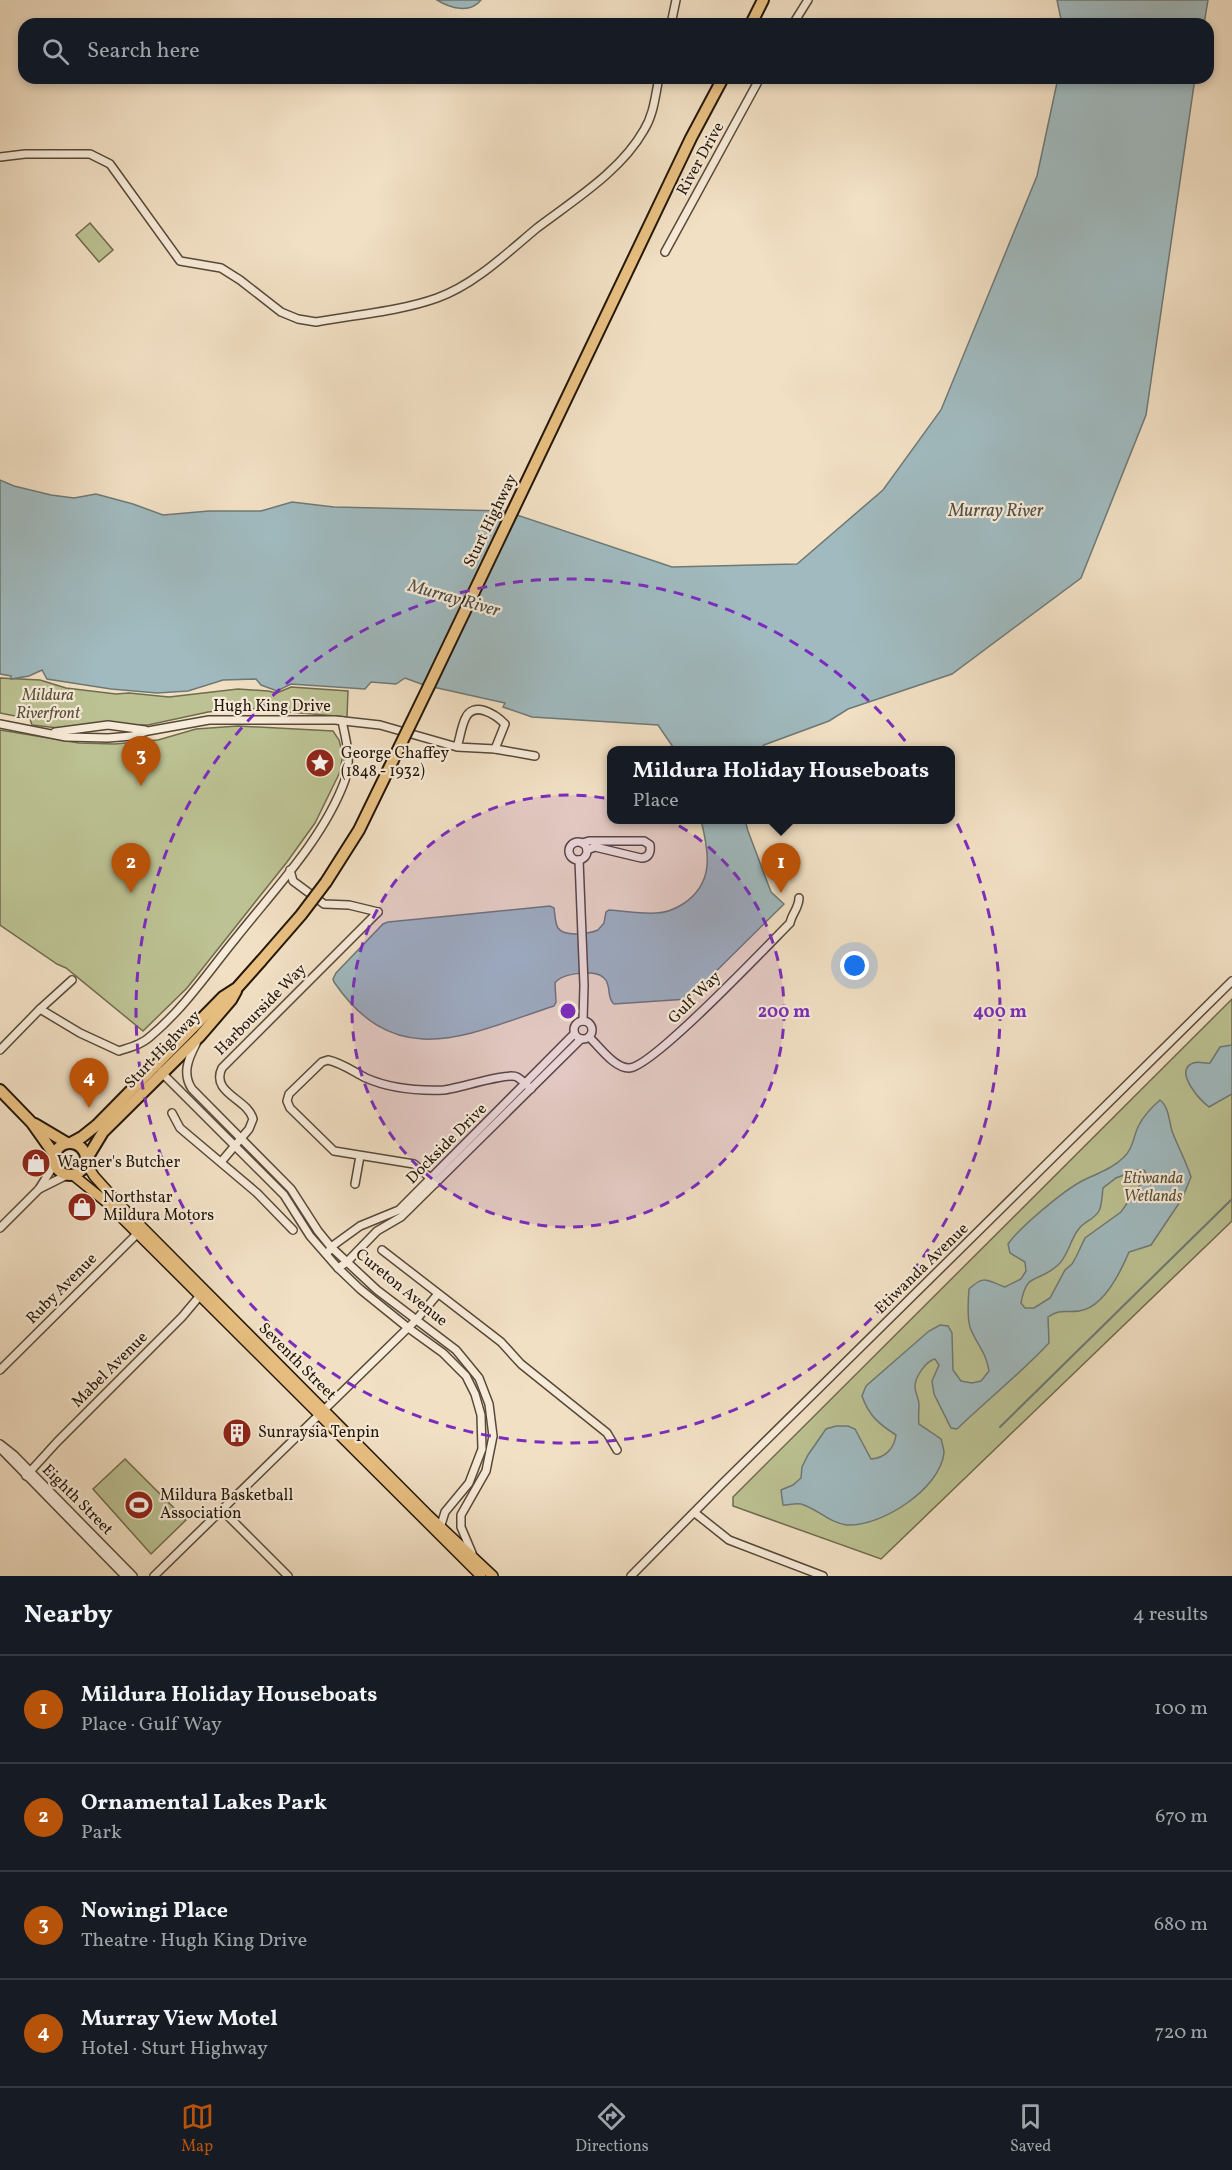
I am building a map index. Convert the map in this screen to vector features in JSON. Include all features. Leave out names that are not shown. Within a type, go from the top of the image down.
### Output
[{"type":"highway","points":[[754,18],[763,0]]},
{"type":"highway","name":"Sturt Highway","points":[[86,1161],[103,1132],[200,1036],[231,1000],[237,988],[301,915],[326,882],[359,830],[691,138],[720,84]]},
{"type":"highway","name":"Sturt Highway","points":[[69,1143],[98,1125],[223,997],[237,988]]},
{"type":"highway","points":[[0,1090],[32,1123],[57,1169],[70,1175],[80,1172],[86,1161],[81,1148],[32,1123]]},
{"type":"highway","points":[[54,1160],[58,1148],[69,1143]]},
{"type":"main road","name":"Seventh Street","points":[[86,1161],[103,1188],[140,1231]]},
{"type":"main road","name":"Seventh Street","points":[[70,1175],[103,1198],[140,1231],[481,1576]]},
{"type":"main road","name":"Seventh Street","points":[[439,1531],[493,1576]]},
{"type":"street","points":[[672,18],[676,0]]},
{"type":"street","points":[[797,18],[808,0]]},
{"type":"street","points":[[0,157],[25,154],[90,154],[110,164],[180,261],[221,268],[281,312],[298,319],[316,322],[437,298],[457,289],[482,273],[604,175],[632,149],[645,129],[654,106],[658,84]]},
{"type":"street","name":"River Drive","points":[[665,252],[756,84]]},
{"type":"street","points":[[457,747],[464,720],[468,714],[475,710],[483,710],[496,715],[505,724],[495,749]]},
{"type":"street","name":"Hugh King Drive","points":[[0,724],[69,737],[108,738],[209,720],[342,721],[396,728],[457,747],[495,749],[535,756]]},
{"type":"street","points":[[40,1009],[80,1033],[119,1051],[147,1040],[182,1006],[290,870],[327,819],[346,778],[349,752],[342,721]]},
{"type":"street","name":"Hugh King Drive","points":[[51,733],[104,725],[148,731]]},
{"type":"street","points":[[579,860],[571,856],[570,847],[573,844],[585,846],[595,847],[641,858],[649,855],[651,850],[650,845],[644,841],[589,841],[585,846],[584,858],[579,860]]},
{"type":"street","points":[[579,860],[584,985],[583,1021]]},
{"type":"street","name":"Harbourside Way","points":[[221,1162],[251,1126],[252,1117],[248,1110],[220,1085],[218,1077],[220,1072],[378,912],[349,905],[324,904],[293,881],[290,870]]},
{"type":"street","name":"Gulf Way","points":[[590,1037],[620,1066],[628,1068],[640,1065],[678,1034],[790,923],[792,914],[799,906],[799,898]]},
{"type":"street","points":[[0,1050],[72,980]]},
{"type":"street","name":"Etiwanda Avenue","points":[[631,1576],[1232,981]]},
{"type":"street","points":[[583,1021],[589,1023],[592,1028],[590,1037],[581,1039],[574,1034],[575,1025],[583,1021]]},
{"type":"street","name":"Dockside Drive","points":[[528,1087],[574,1034]]},
{"type":"street","name":"Cureton Avenue","points":[[200,1036],[188,1065],[188,1083],[197,1096],[291,1189],[331,1247],[377,1290],[446,1341],[465,1359],[479,1378],[489,1404],[493,1425],[490,1458],[482,1482],[461,1515],[463,1534],[475,1560]]},
{"type":"street","name":"Dockside Drive","points":[[338,1268],[347,1262],[378,1230],[401,1217],[434,1180],[528,1087],[581,1039]]},
{"type":"street","points":[[163,1074],[166,1056]]},
{"type":"street","points":[[434,1180],[414,1164],[332,1150],[288,1105],[289,1094],[322,1062],[328,1060],[393,1087],[421,1091],[471,1085],[506,1075],[516,1076],[528,1087]]},
{"type":"street","name":"Cureton Avenue","points":[[163,1074],[284,1195],[310,1236],[338,1268],[360,1289],[443,1353],[461,1370],[475,1394],[482,1415],[482,1449],[474,1474],[463,1492],[445,1513],[439,1531]]},
{"type":"street","points":[[172,1113],[181,1129],[257,1193],[293,1230]]},
{"type":"street","points":[[356,1184],[360,1156]]},
{"type":"street","points":[[0,1228],[39,1189],[54,1160]]},
{"type":"street","points":[[39,1189],[70,1175]]},
{"type":"street","name":"Dockside Drive","points":[[326,1256],[331,1247],[360,1226],[397,1212],[434,1180]]},
{"type":"street","name":"Ruby Avenue","points":[[0,1370],[140,1231]]},
{"type":"street","name":"Cureton Avenue","points":[[382,1250],[437,1295],[501,1342],[521,1364],[607,1433],[617,1450]]},
{"type":"street","name":"Mabel Avenue","points":[[26,1472],[204,1295]]},
{"type":"street","points":[[154,1576],[416,1320],[437,1295]]},
{"type":"street","name":"Eighth Street","points":[[0,1446],[133,1576]]},
{"type":"street","name":"Eighth Street","points":[[26,1472],[124,1576]]},
{"type":"street","points":[[222,1510],[288,1576]]},
{"type":"street","points":[[695,1513],[729,1540],[823,1576]]},
{"type":"green space","points":[[90,223],[113,250],[99,262],[76,235]]},
{"type":"green space","name":"Mildura Riverfront","points":[[0,678],[40,680],[66,688],[116,694],[169,697],[238,689],[277,693],[291,687],[348,691],[347,717],[241,708],[208,712],[148,725],[112,722],[58,728],[32,725],[30,719],[0,713]]},
{"type":"green space","points":[[238,726],[333,731],[339,740],[343,755],[339,774],[315,823],[287,862],[187,988],[143,1031],[66,968],[0,925],[0,730],[79,743],[115,744],[158,740],[196,729]]},
{"type":"green space","name":"Etiwanda Wetlands","points":[[1232,999],[1232,1221],[881,1559],[733,1506],[733,1497]]},
{"type":"green space","name":"Mildura Basketball Association","points":[[125,1459],[186,1520],[151,1554],[93,1489]]},
{"type":"water","points":[[437,0],[481,0],[471,7],[460,8]]},
{"type":"water","points":[[1057,0],[1208,0],[1205,18],[1061,18]]},
{"type":"water","name":"Murray River","points":[[1057,84],[1194,84],[1146,415],[1081,578],[952,674],[848,709],[829,721],[763,746],[672,746],[658,725],[532,717],[503,707],[505,703],[424,685],[405,678],[396,684],[371,682],[365,689],[291,684],[277,691],[261,685],[256,679],[223,680],[188,691],[157,693],[111,689],[47,679],[42,670],[29,676],[11,679],[11,676],[0,674],[0,480],[14,486],[51,495],[74,498],[96,494],[163,515],[209,511],[261,511],[292,502],[334,507],[505,511],[672,567],[797,564],[883,490],[941,410],[1037,176]]},
{"type":"water","points":[[702,824],[746,824],[771,892],[784,904],[688,999],[614,1004],[604,978],[600,975],[579,973],[564,977],[555,983],[556,1002],[554,1006],[492,1027],[463,1035],[435,1039],[409,1037],[383,1028],[358,1011],[334,982],[336,973],[383,924],[388,922],[550,906],[554,908],[558,928],[566,933],[577,934],[598,930],[604,923],[606,912],[609,910],[650,913],[673,909],[693,896],[700,887],[707,866]]},
{"type":"water","points":[[1232,1045],[1232,1094],[1209,1107],[1200,1099],[1187,1080],[1187,1068],[1196,1062],[1210,1063],[1220,1047]]},
{"type":"water","points":[[1160,1100],[1165,1106],[1172,1131],[1191,1177],[1182,1199],[1151,1245],[1129,1252],[1110,1288],[1096,1303],[1079,1311],[1060,1312],[1048,1317],[1049,1343],[957,1429],[951,1428],[934,1394],[932,1381],[939,1365],[935,1359],[922,1369],[915,1385],[919,1402],[919,1424],[941,1439],[944,1453],[940,1467],[932,1480],[907,1503],[876,1520],[847,1525],[835,1522],[801,1504],[783,1505],[781,1490],[793,1485],[801,1478],[802,1467],[808,1455],[826,1429],[848,1426],[855,1429],[871,1459],[885,1455],[891,1448],[896,1435],[875,1419],[862,1396],[866,1386],[929,1331],[940,1325],[948,1326],[952,1333],[953,1370],[961,1381],[972,1383],[981,1381],[989,1371],[986,1358],[970,1327],[969,1289],[983,1280],[1005,1287],[1021,1279],[1026,1271],[1025,1262],[1010,1253],[1008,1244],[1032,1219],[1064,1193],[1119,1162],[1129,1150],[1141,1121]],"holes":[[[1137,1170],[1144,1170],[1147,1175],[1121,1212],[1085,1238],[1072,1264],[1065,1270],[1050,1298],[1034,1308],[1025,1308],[1021,1303],[1026,1286],[1033,1279],[1050,1271],[1061,1262],[1078,1230],[1099,1211],[1103,1188],[1116,1178]]]},
{"type":"pier","points":[[506,508],[519,512],[434,690],[421,687]]},
{"type":"waterway","points":[[1000,1427],[1232,1199]]},
{"type":"place","name":"George Chaffey (1848 - 1932)","points":[[320,763]]},
{"type":"place","name":"Nowingi Place","points":[[141,786]]},
{"type":"place","name":"Ornamental Lakes Park","points":[[131,893]]},
{"type":"place","name":"Mildura Holiday Houseboats","points":[[781,893]]},
{"type":"place","name":"Murray View Motel","points":[[89,1108]]},
{"type":"place","name":"Wagner's Butcher","points":[[36,1163]]},
{"type":"place","name":"Northstar Mildura Motors","points":[[82,1207]]},
{"type":"place","name":"Sunraysia Tenpin","points":[[237,1433]]},
{"type":"place","name":"Mildura Basketball Association","points":[[139,1505]]}]
